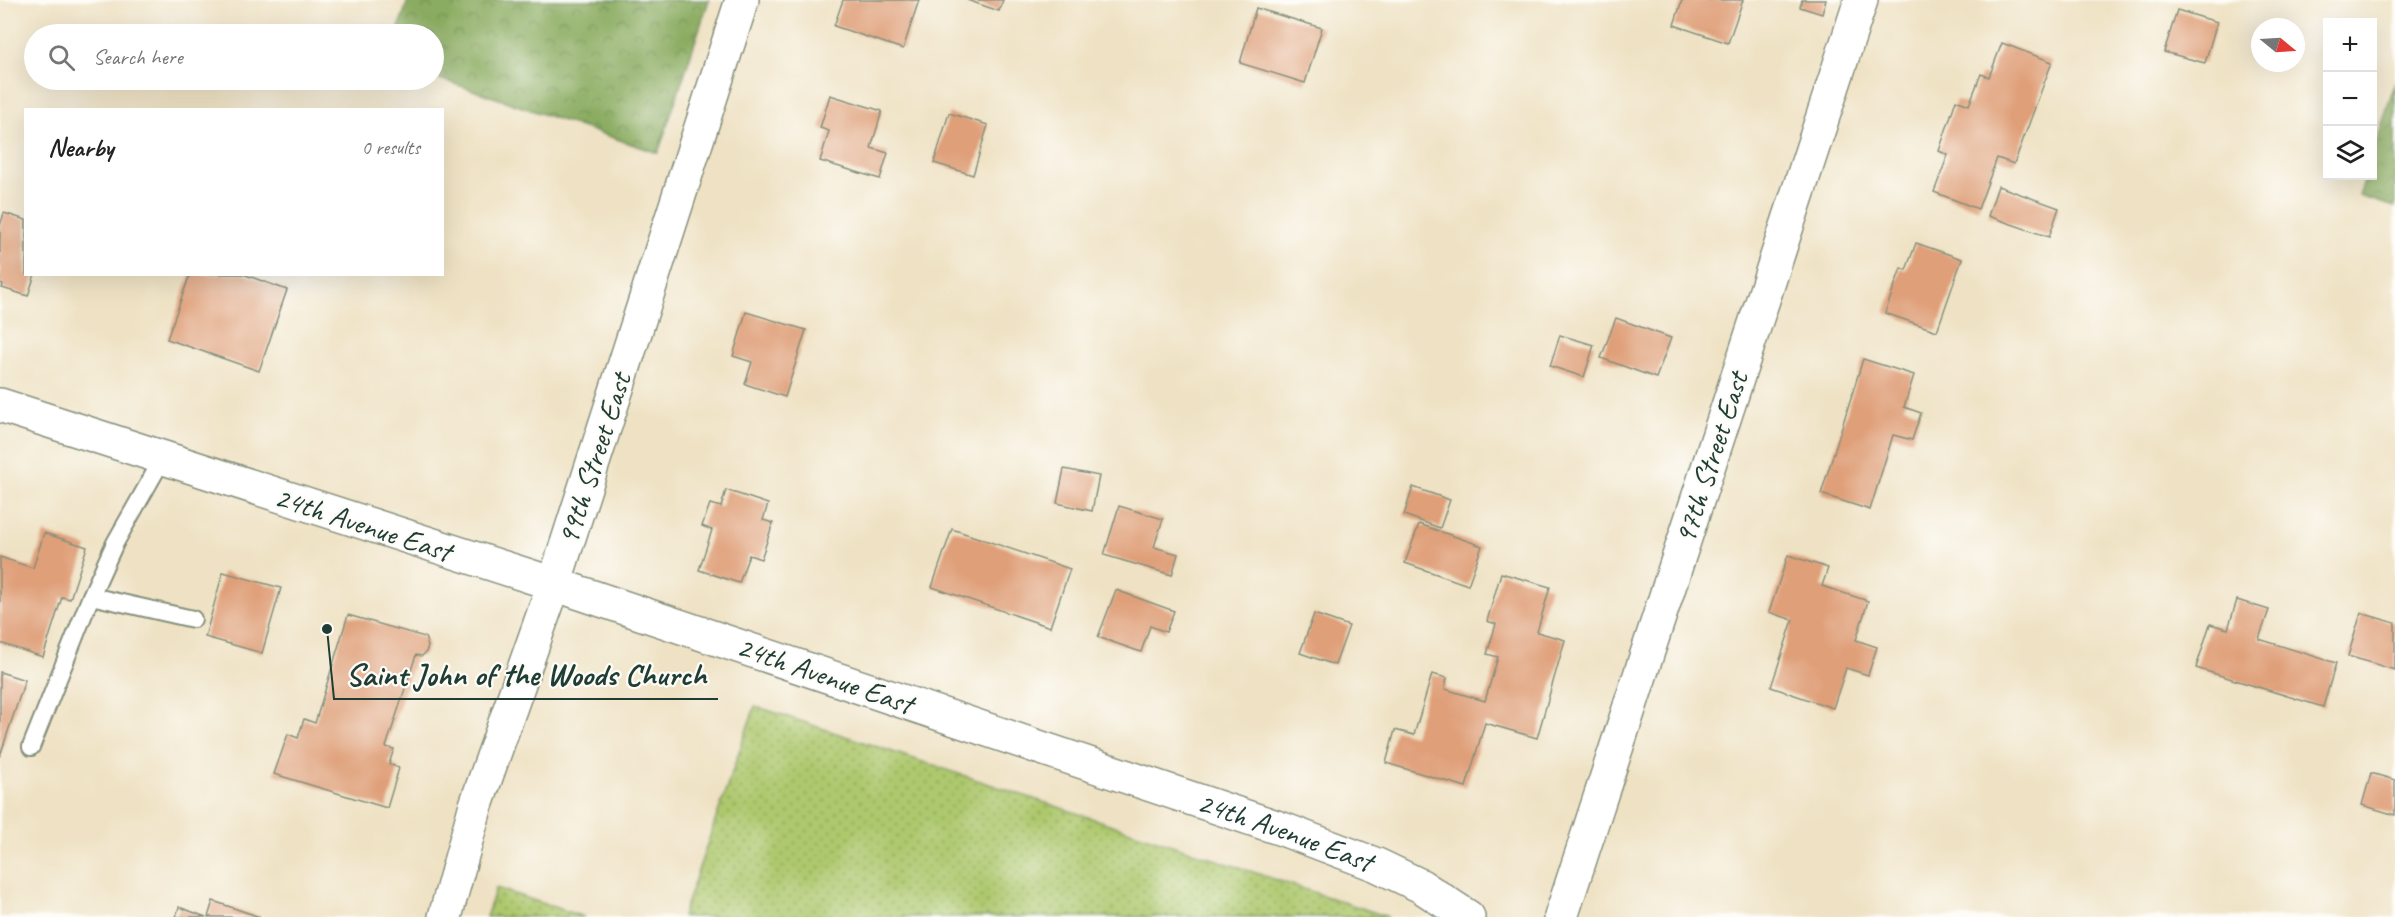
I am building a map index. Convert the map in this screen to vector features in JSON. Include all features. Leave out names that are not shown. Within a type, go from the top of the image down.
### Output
[{"type":"street","name":"99th Street East","points":[[445,917],[475,808],[554,584],[742,0]]},
{"type":"street","name":"97th Street East","points":[[1561,917],[1861,0]]},
{"type":"street","name":"24th Avenue East","points":[[0,405],[554,584],[1285,830],[1377,865],[1413,882],[1468,917]]},
{"type":"lane","points":[[31,747],[91,596],[115,543],[162,458]]},
{"type":"lane","points":[[91,596],[193,619]]},
{"type":"green space","points":[[408,0],[709,0],[658,153],[444,80],[444,24],[400,24]]},
{"type":"green space","points":[[2395,82],[2395,207],[2359,196],[2365,180],[2377,180],[2377,141]]},
{"type":"green space","points":[[755,706],[1388,917],[682,917]]},
{"type":"green space","points":[[496,888],[584,917],[486,917]]},
{"type":"building","points":[[843,0],[919,0],[903,49],[834,26]]},
{"type":"building","points":[[967,0],[1003,0],[999,11]]},
{"type":"building","points":[[1682,0],[1743,0],[1728,43],[1674,25]]},
{"type":"building","points":[[1802,0],[1826,0],[1822,14],[1800,7]]},
{"type":"building","points":[[1256,8],[1322,28],[1305,83],[1240,63]]},
{"type":"building","points":[[2177,10],[2217,22],[2205,63],[2164,52]]},
{"type":"building","points":[[2002,43],[2052,62],[2014,164],[1997,158],[1978,209],[1934,192],[1948,155],[1939,151],[1956,100],[1969,105],[1981,74],[1989,77]]},
{"type":"building","points":[[830,95],[882,111],[871,148],[888,153],[880,179],[820,161],[829,131],[820,128]]},
{"type":"building","points":[[949,113],[988,125],[973,175],[934,163]]},
{"type":"building","points":[[1998,186],[2059,208],[2049,237],[1988,216]]},
{"type":"building","points":[[4,213],[24,219],[24,276],[34,276],[28,296],[2,288],[3,284],[0,283],[0,226]]},
{"type":"building","points":[[1916,243],[1962,259],[1937,331],[1885,313],[1901,268],[1906,270]]},
{"type":"building","points":[[189,276],[248,276],[287,290],[259,371],[167,339]]},
{"type":"building","points":[[746,312],[806,330],[785,397],[745,384],[752,362],[733,356]]},
{"type":"building","points":[[1616,318],[1671,338],[1656,378],[1601,358]]},
{"type":"building","points":[[1560,335],[1594,345],[1584,377],[1550,366]]},
{"type":"building","points":[[1863,359],[1914,375],[1904,407],[1921,413],[1912,440],[1893,435],[1870,510],[1821,494]]},
{"type":"building","points":[[1064,469],[1099,476],[1092,511],[1057,503]]},
{"type":"building","points":[[1413,487],[1450,500],[1440,528],[1404,515]]},
{"type":"building","points":[[726,490],[768,504],[763,520],[773,523],[761,559],[749,555],[739,583],[699,570],[712,530],[702,526],[710,504],[721,507]]},
{"type":"building","points":[[1119,506],[1163,519],[1154,547],[1178,554],[1172,575],[1104,555]]},
{"type":"building","points":[[1419,524],[1482,546],[1468,585],[1405,563]]},
{"type":"building","points":[[952,529],[1070,569],[1050,627],[932,587]]},
{"type":"building","points":[[44,533],[87,547],[70,599],[62,597],[43,657],[0,643],[0,557],[33,568]]},
{"type":"building","points":[[1788,555],[1828,568],[1822,586],[1868,601],[1856,640],[1877,647],[1868,675],[1846,668],[1833,708],[1771,687],[1793,620],[1769,612]]},
{"type":"building","points":[[223,572],[281,588],[262,653],[205,637]]},
{"type":"building","points":[[1501,573],[1550,587],[1537,632],[1565,640],[1537,738],[1485,723],[1466,787],[1386,763],[1395,730],[1414,735],[1432,674],[1447,678],[1445,689],[1485,701],[1498,657],[1487,654],[1496,624],[1487,621]]},
{"type":"building","points":[[1116,590],[1174,611],[1166,632],[1150,626],[1141,652],[1098,637]]},
{"type":"building","points":[[2237,600],[2269,610],[2259,639],[2336,663],[2323,707],[2196,668],[2210,624],[2228,629]]},
{"type":"building","points":[[2361,613],[2395,623],[2395,670],[2348,656]]},
{"type":"building","points":[[1314,614],[1349,626],[1335,665],[1300,653]]},
{"type":"building","points":[[348,615],[425,637],[428,646],[422,656],[416,655],[386,747],[394,749],[389,764],[399,768],[387,808],[274,774],[288,734],[298,738],[304,719],[315,723]]},
{"type":"building","points":[[0,672],[25,680],[0,756]]},
{"type":"building","points":[[2371,773],[2395,780],[2395,815],[2362,805]]},
{"type":"building","points":[[213,901],[260,917],[208,917]]},
{"type":"building","points":[[179,907],[206,917],[176,917]]},
{"type":"place","name":"Saint John of the Woods Church","points":[[327,629]]}]
